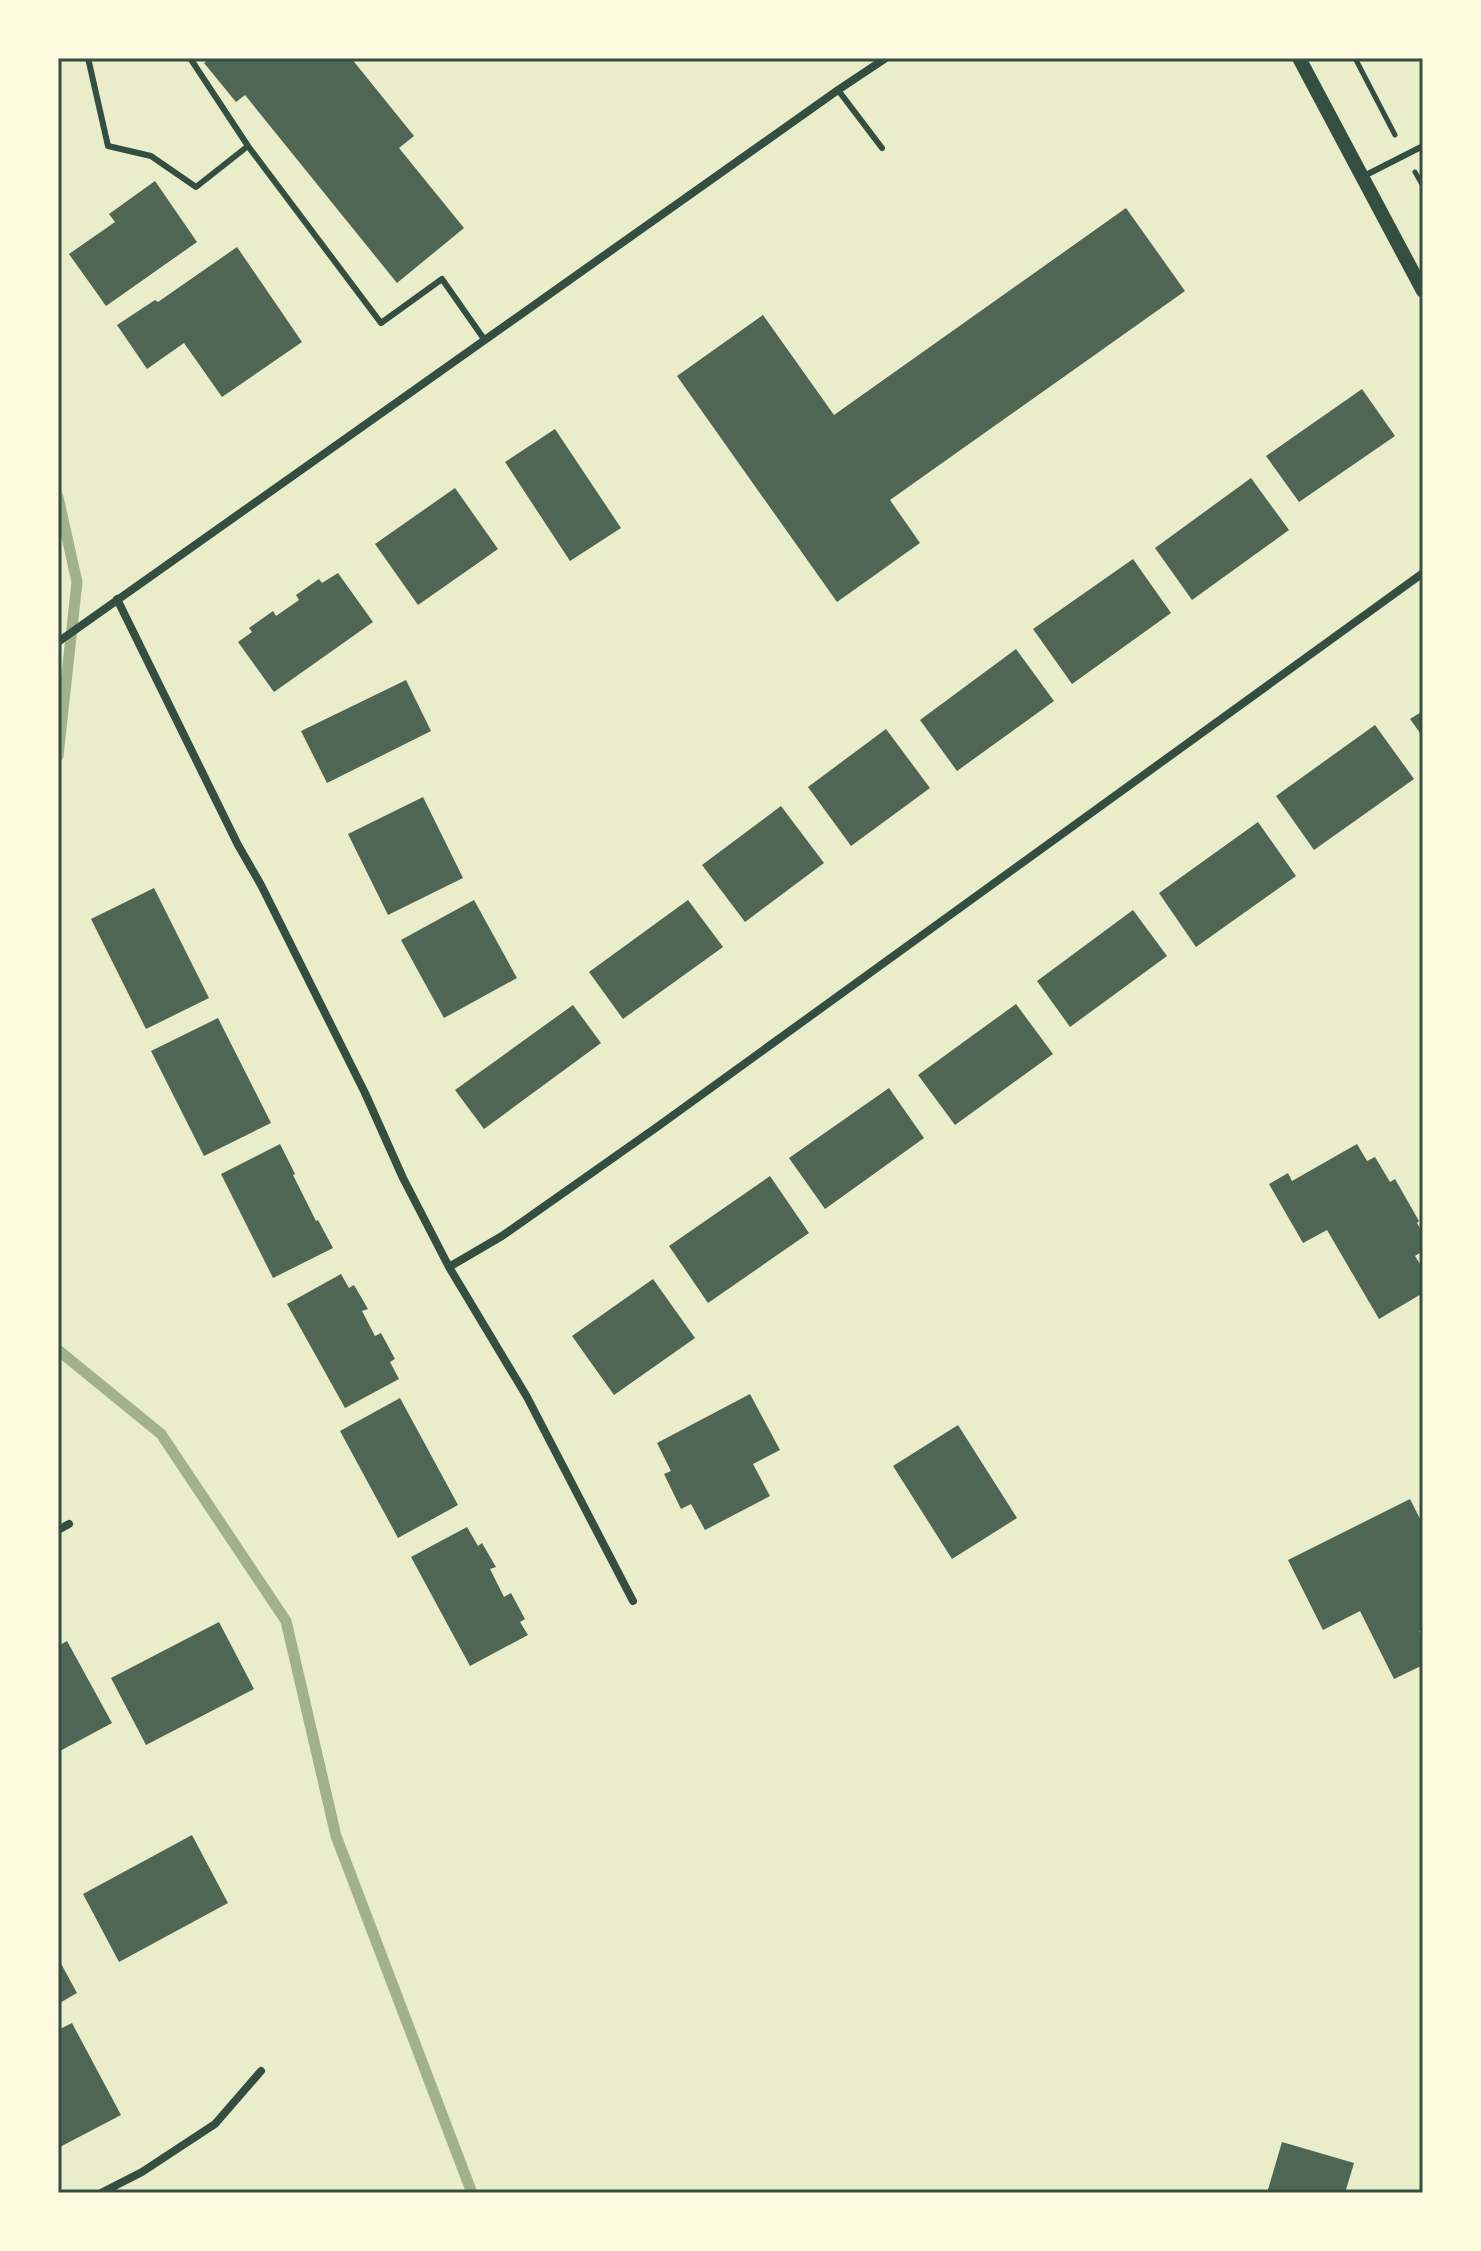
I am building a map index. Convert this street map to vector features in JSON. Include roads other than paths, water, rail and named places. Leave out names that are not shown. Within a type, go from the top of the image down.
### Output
[{"type":"street","points":[[58,642],[886,58]]},
{"type":"street","points":[[1299,58],[1423,291]]},
{"type":"street","points":[[449,1267],[502,1236],[657,1127],[1423,573]]},
{"type":"street","points":[[117,599],[365,1093],[403,1178],[449,1267],[527,1397],[633,1601]]},
{"type":"street","points":[[58,1530],[69,1524]]},
{"type":"street","points":[[101,2193],[142,2172],[215,2124],[261,2071]]},
{"type":"lane","points":[[88,58],[108,146],[151,156],[196,187],[248,146]]},
{"type":"lane","points":[[190,58],[248,146],[381,323],[442,279],[484,339]]},
{"type":"lane","points":[[838,90],[882,148]]},
{"type":"lane","points":[[1362,177],[1423,146]]},
{"type":"waterway","points":[[58,497],[77,582],[58,756]]},
{"type":"waterway","points":[[58,1350],[161,1434],[286,1621],[336,1836],[472,2193]]}]
